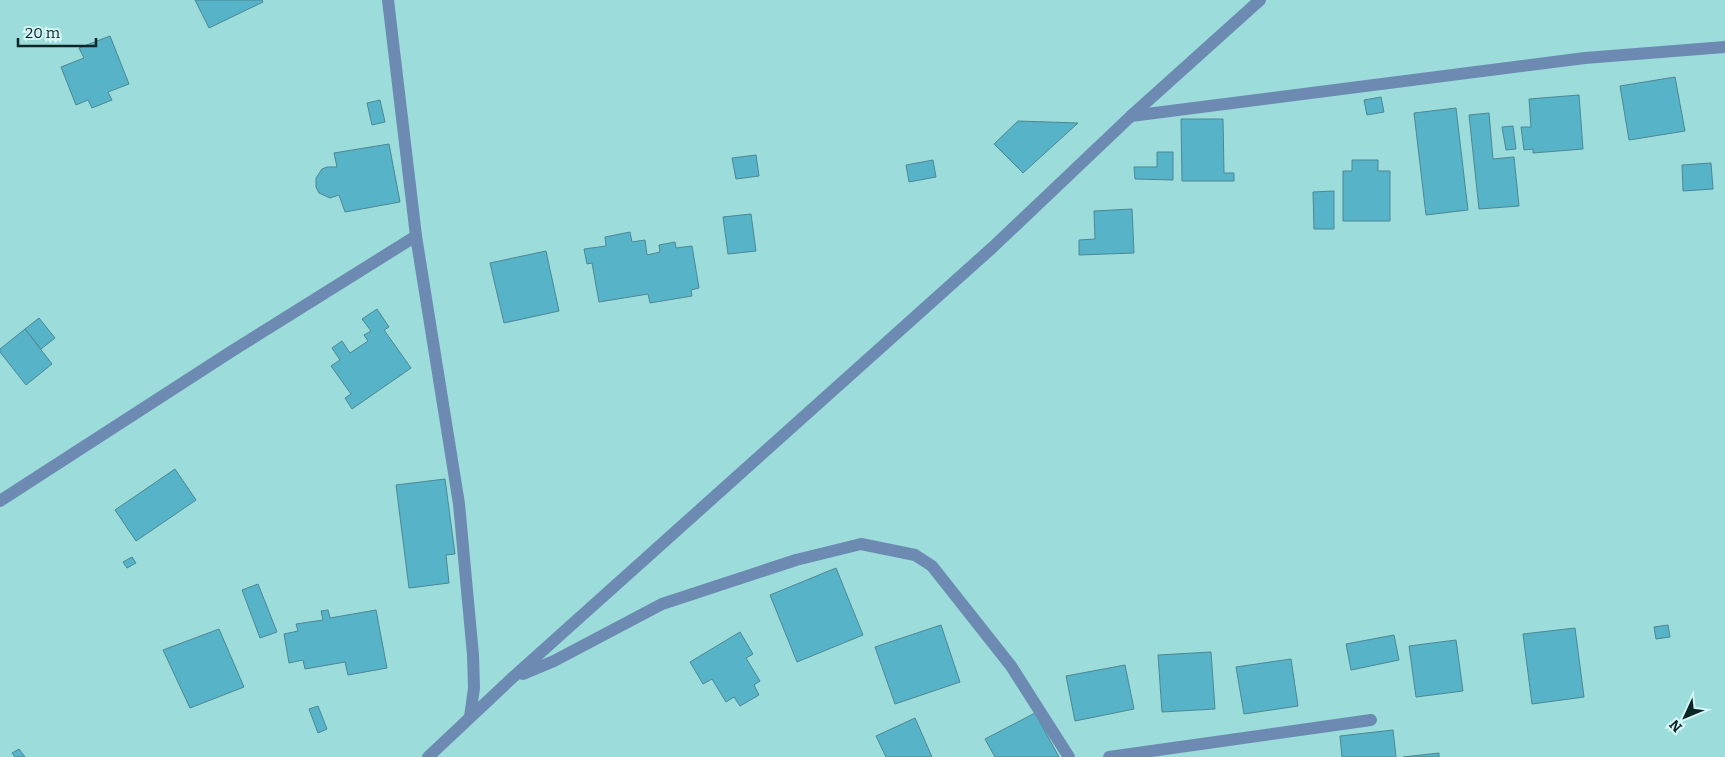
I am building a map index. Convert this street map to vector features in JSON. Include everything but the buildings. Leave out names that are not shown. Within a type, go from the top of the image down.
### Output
[{"type":"street","points":[[388,0],[416,236],[459,504],[473,655],[474,688],[470,716]]},
{"type":"street","points":[[428,757],[470,716],[993,246],[1131,116],[1260,0]]},
{"type":"street","points":[[1131,116],[1585,58],[1725,47]]},
{"type":"street","points":[[0,501],[232,351],[416,236]]},
{"type":"street","points":[[511,679],[554,661],[662,604],[796,560],[861,544],[915,555],[932,566],[1011,666],[1069,757]]},
{"type":"street","points":[[1109,757],[1371,720]]}]
